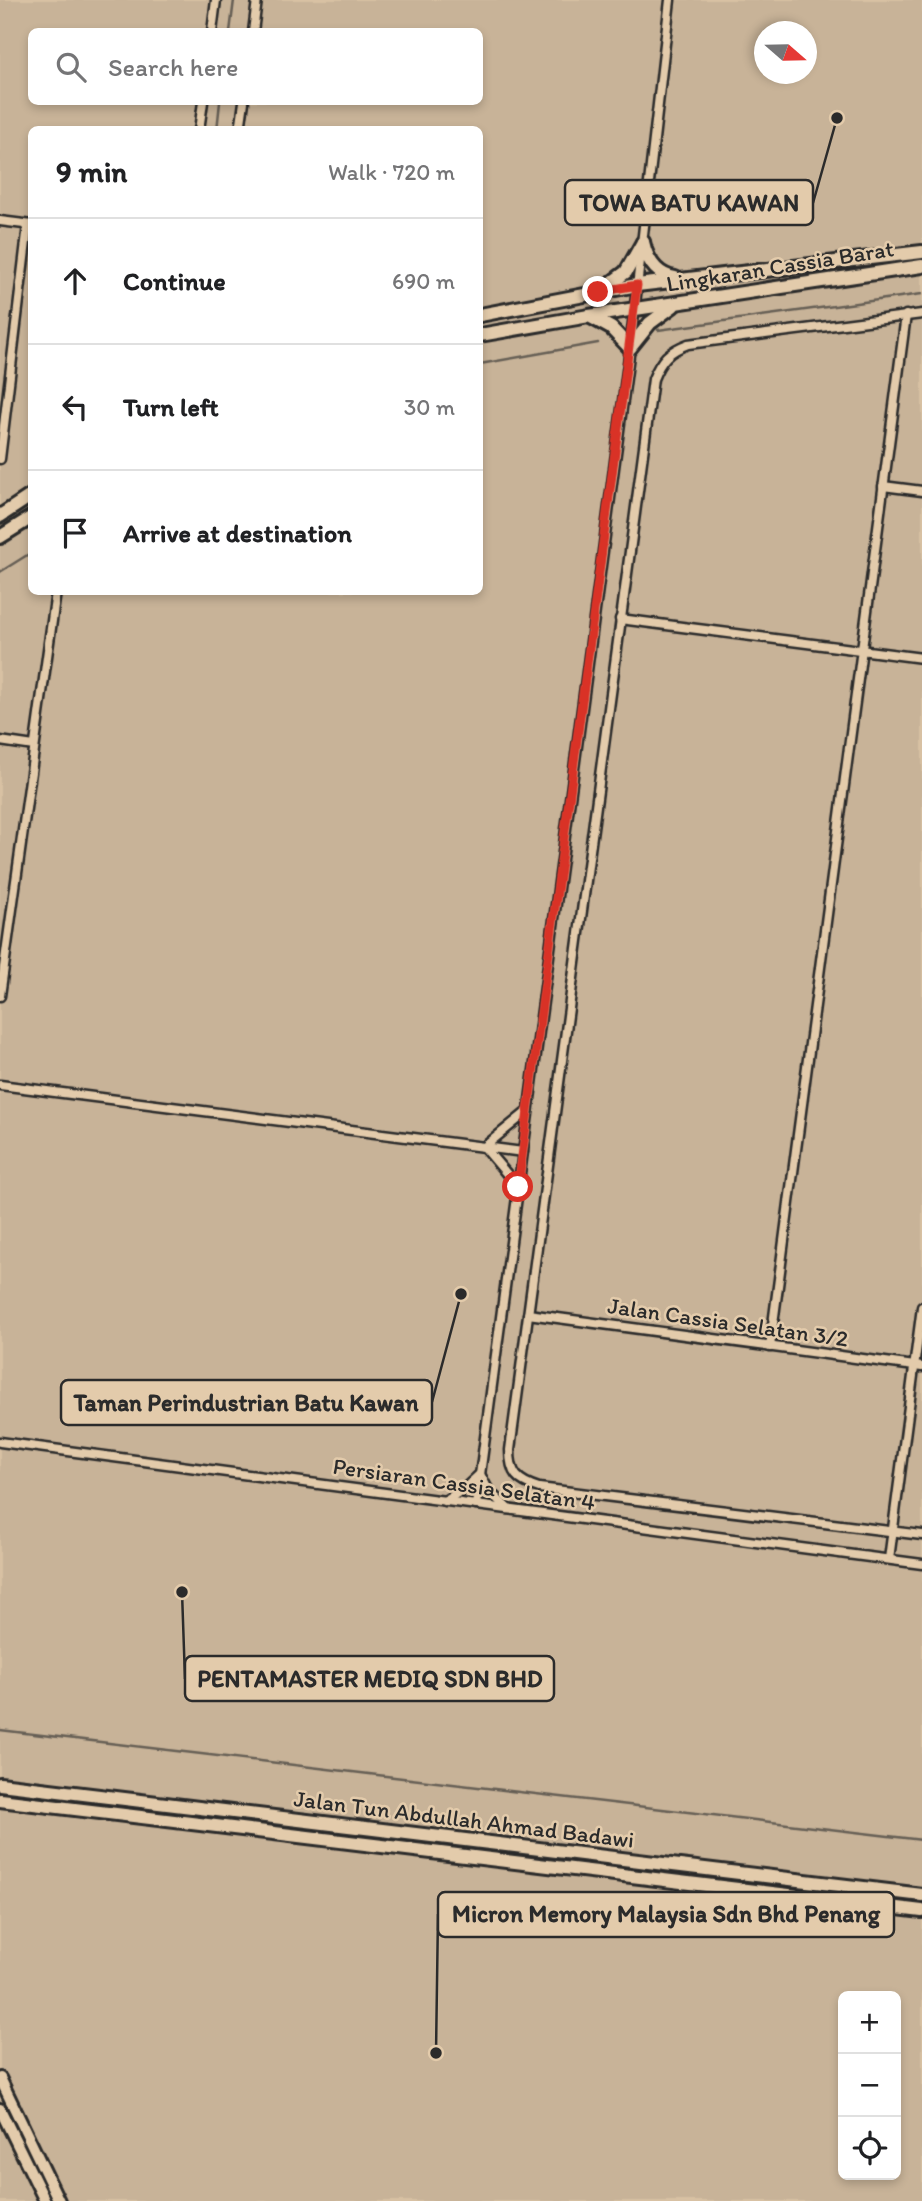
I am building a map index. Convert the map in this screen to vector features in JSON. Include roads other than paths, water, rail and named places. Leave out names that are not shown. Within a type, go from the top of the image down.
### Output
[{"type":"main road","points":[[643,242],[647,257],[655,269],[668,277],[682,279]]},
{"type":"main road","points":[[598,292],[626,272],[643,242]]},
{"type":"main road","name":"Lingkaran Cassia Barat","points":[[483,313],[637,285],[922,252]]},
{"type":"main road","name":"Lingkaran Cassia Barat","points":[[483,334],[922,266]]},
{"type":"main road","points":[[589,316],[611,328],[630,348],[650,323],[676,304]]},
{"type":"main road","points":[[0,516],[28,498]]},
{"type":"main road","points":[[0,537],[28,520]]},
{"type":"main road","name":"Jalan Tun Abdullah Ahmad Badawi","points":[[0,1784],[922,1895]]},
{"type":"main road","name":"Jalan Tun Abdullah Ahmad Badawi","points":[[0,1800],[922,1910]]},
{"type":"main road","points":[[211,1826],[207,1821],[208,1815],[217,1810]]},
{"type":"street","points":[[212,28],[216,0]]},
{"type":"street","points":[[254,28],[257,0]]},
{"type":"street","points":[[476,1505],[630,348],[670,0]]},
{"type":"street","points":[[200,126],[203,105]]},
{"type":"street","points":[[241,126],[244,105]]},
{"type":"street","points":[[0,221],[28,225]]},
{"type":"street","points":[[0,459],[28,241]]},
{"type":"street","points":[[769,1347],[906,314]]},
{"type":"street","points":[[922,314],[688,344],[672,350],[659,362],[653,379],[620,619],[510,1450],[510,1468],[519,1481],[539,1488],[922,1535]]},
{"type":"street","points":[[883,486],[922,491]]},
{"type":"street","points":[[0,996],[56,595]]},
{"type":"street","points":[[620,619],[922,658]]},
{"type":"street","points":[[0,741],[34,746]]},
{"type":"street","points":[[0,1085],[523,1152]]},
{"type":"street","points":[[484,1147],[528,1111]]},
{"type":"street","points":[[484,1147],[518,1187]]},
{"type":"street","points":[[889,1559],[918,1367],[922,1307]]},
{"type":"street","name":"Jalan Cassia Selatan 3/2","points":[[528,1314],[918,1367]]},
{"type":"street","name":"Persiaran Cassia Selatan 4","points":[[0,1442],[922,1564]]},
{"type":"street","points":[[443,1501],[464,1489],[480,1474]]},
{"type":"street","points":[[480,1474],[489,1491],[508,1509]]},
{"type":"street","points":[[0,2078],[59,2201]]},
{"type":"street","points":[[0,2109],[44,2201]]},
{"type":"waterway","points":[[230,28],[234,0]]},
{"type":"waterway","points":[[217,126],[220,105]]},
{"type":"waterway","points":[[658,330],[922,294]]},
{"type":"waterway","points":[[483,363],[598,343]]},
{"type":"waterway","points":[[0,572],[28,554]]},
{"type":"waterway","points":[[0,1730],[922,1840]]},
{"type":"place","name":"TOWA BATU KAWAN","points":[[837,118]]},
{"type":"place","name":"Taman Perindustrian Batu Kawan","points":[[461,1294]]},
{"type":"place","name":"PENTAMASTER MEDIQ SDN BHD","points":[[182,1592]]},
{"type":"place","name":"Micron Memory Malaysia Sdn Bhd Penang","points":[[436,2053]]}]
